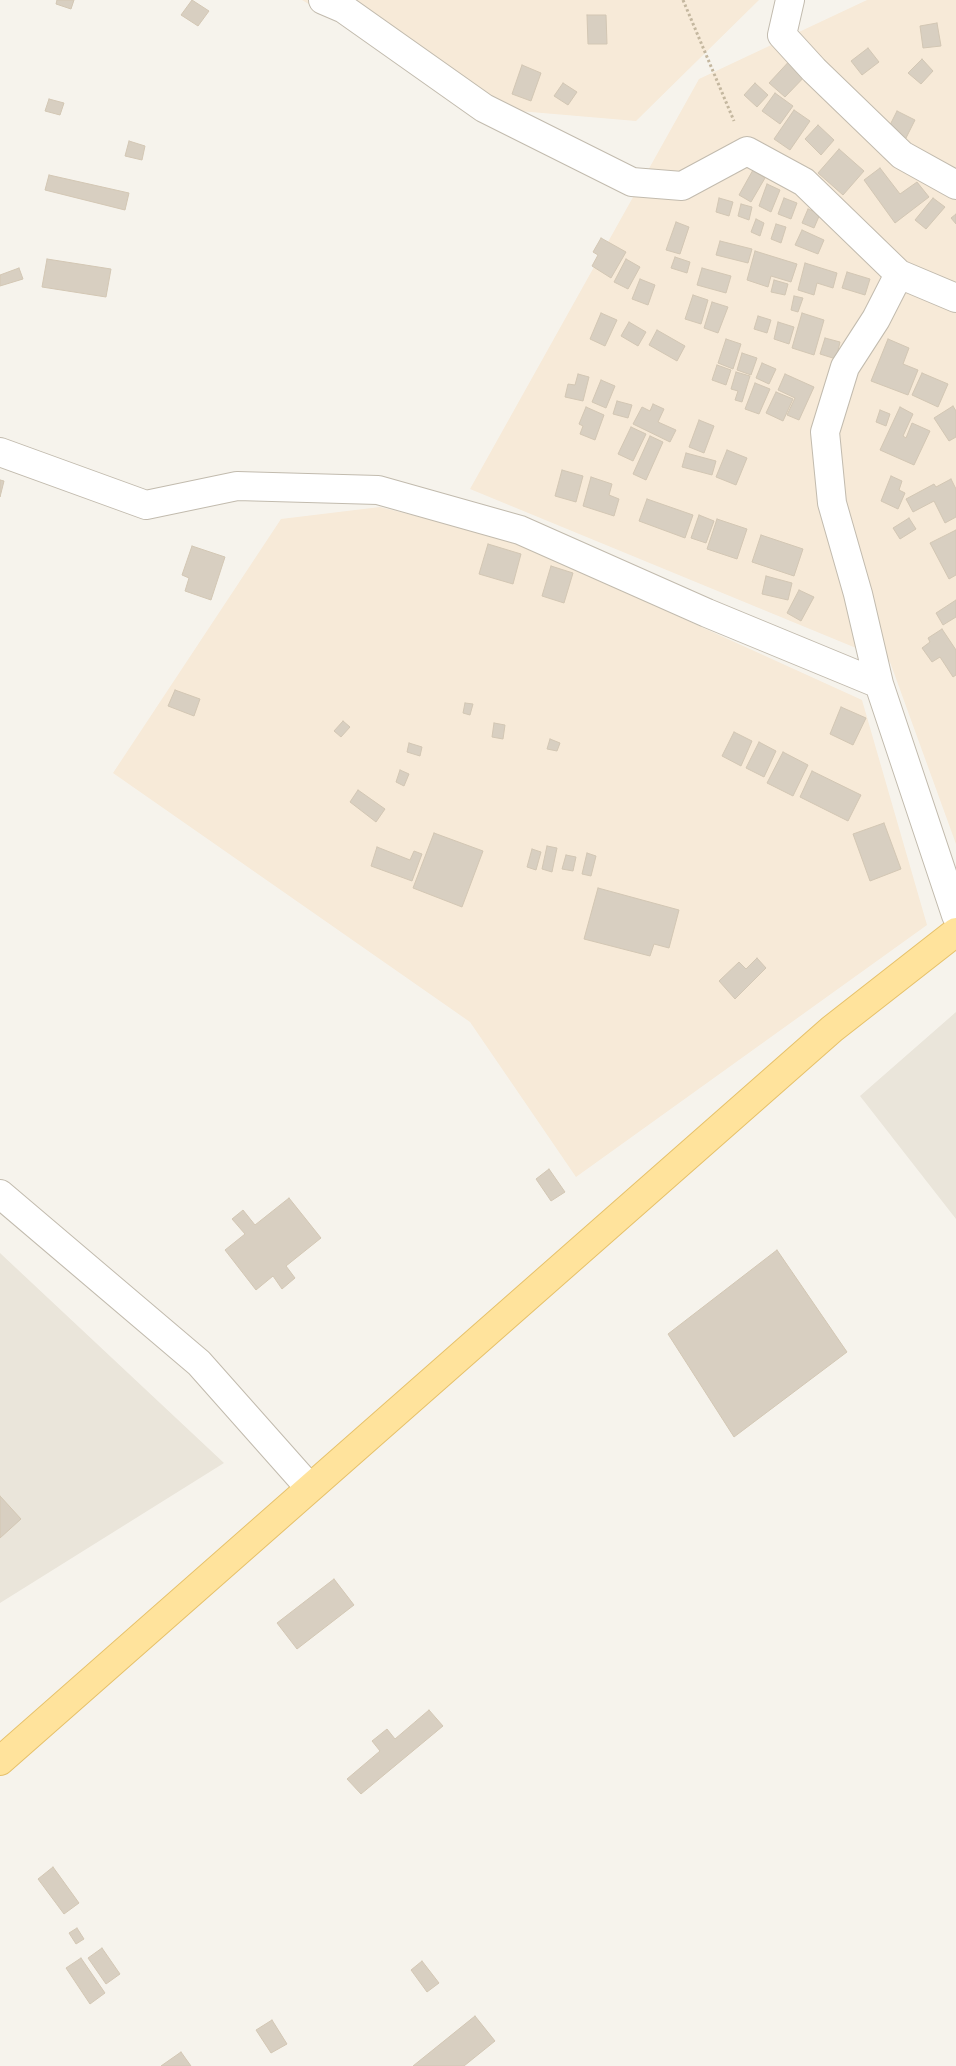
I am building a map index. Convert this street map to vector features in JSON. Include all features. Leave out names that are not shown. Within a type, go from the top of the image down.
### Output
[{"type":"main road","points":[[0,1761],[309,1487],[832,1029],[956,932]]},
{"type":"street","points":[[323,0],[344,9],[484,108],[632,182],[682,186],[747,151],[804,182],[900,274],[956,298]]},
{"type":"street","points":[[790,0],[782,35],[814,70],[902,155],[956,185]]},
{"type":"street","points":[[900,274],[876,320],[845,367],[825,432],[832,503],[858,594],[879,684],[956,916]]},
{"type":"street","points":[[0,452],[146,505],[238,486],[378,490],[520,530],[707,613],[879,684]]},
{"type":"street","points":[[0,1194],[199,1363],[309,1487]]},
{"type":"path","points":[[683,0],[747,151]]},
{"type":"shaded area","points":[[302,0],[759,0],[636,121],[484,108]]},
{"type":"shaded area","points":[[867,0],[956,0],[956,844],[890,662],[470,489],[699,79]]},
{"type":"shaded area","points":[[380,507],[508,539],[862,700],[927,925],[576,1177],[470,1022],[113,773],[281,519]]},
{"type":"shaded area","points":[[956,1012],[956,1219],[860,1096]]},
{"type":"shaded area","points":[[0,1253],[224,1463],[0,1603]]},
{"type":"building","points":[[57,0],[74,0],[71,9],[56,4]]},
{"type":"building","points":[[192,0],[209,11],[198,26],[181,15]]},
{"type":"building","points":[[587,15],[606,15],[607,44],[588,44]]},
{"type":"building","points":[[937,23],[941,46],[923,48],[920,26]]},
{"type":"building","points":[[868,48],[879,62],[862,75],[851,61]]},
{"type":"building","points":[[794,56],[810,71],[785,97],[769,83]]},
{"type":"building","points":[[922,59],[933,71],[921,84],[908,73]]},
{"type":"building","points":[[522,65],[541,73],[531,101],[512,94]]},
{"type":"building","points":[[563,83],[577,92],[568,105],[554,96]]},
{"type":"building","points":[[755,83],[768,95],[757,107],[744,95]]},
{"type":"building","points":[[775,93],[793,106],[780,124],[762,111]]},
{"type":"building","points":[[49,99],[64,103],[60,115],[45,111]]},
{"type":"building","points":[[794,110],[810,121],[790,150],[774,139]]},
{"type":"building","points":[[897,111],[915,120],[904,142],[886,133]]},
{"type":"building","points":[[818,125],[834,140],[821,155],[805,139]]},
{"type":"building","points":[[129,141],[145,146],[142,160],[125,156]]},
{"type":"building","points":[[839,149],[864,171],[843,195],[818,173]]},
{"type":"building","points":[[880,168],[900,194],[917,182],[929,197],[895,223],[864,180]]},
{"type":"building","points":[[753,170],[765,178],[751,202],[739,195]]},
{"type":"building","points":[[49,175],[129,193],[125,210],[45,190]]},
{"type":"building","points":[[767,184],[780,190],[771,212],[759,206]]},
{"type":"building","points":[[719,198],[733,202],[729,216],[716,212]]},
{"type":"building","points":[[784,198],[797,203],[791,219],[778,214]]},
{"type":"building","points":[[933,198],[945,207],[926,229],[915,220]]},
{"type":"building","points":[[741,204],[752,207],[749,220],[738,216]]},
{"type":"building","points":[[808,209],[820,214],[814,228],[802,223]]},
{"type":"building","points":[[956,214],[956,224],[951,218]]},
{"type":"building","points":[[756,219],[764,223],[760,236],[751,232]]},
{"type":"building","points":[[676,222],[689,227],[680,254],[666,250]]},
{"type":"building","points":[[776,224],[786,227],[781,243],[771,239]]},
{"type":"building","points":[[802,230],[824,240],[818,254],[795,245]]},
{"type":"building","points":[[601,238],[626,252],[611,278],[592,266],[598,255],[593,252]]},
{"type":"building","points":[[720,241],[752,249],[748,263],[716,255]]},
{"type":"building","points":[[755,251],[797,264],[791,282],[771,276],[768,287],[747,280]]},
{"type":"building","points":[[675,257],[690,262],[687,273],[671,268]]},
{"type":"building","points":[[47,259],[111,269],[106,297],[42,287]]},
{"type":"building","points":[[626,259],[640,267],[628,289],[614,282]]},
{"type":"building","points":[[805,263],[837,273],[833,288],[817,283],[814,295],[798,290]]},
{"type":"building","points":[[19,268],[23,279],[0,286],[0,275]]},
{"type":"building","points":[[702,268],[731,276],[726,293],[697,285]]},
{"type":"building","points":[[847,272],[870,279],[865,295],[842,288]]},
{"type":"building","points":[[640,279],[655,285],[648,305],[632,299]]},
{"type":"building","points":[[774,280],[788,284],[785,295],[771,292]]},
{"type":"building","points":[[693,295],[708,300],[701,324],[685,319]]},
{"type":"building","points":[[794,296],[803,298],[798,312],[791,310]]},
{"type":"building","points":[[712,302],[728,307],[718,333],[704,328]]},
{"type":"building","points":[[601,313],[617,320],[605,346],[590,339]]},
{"type":"building","points":[[802,313],[824,320],[814,355],[792,348]]},
{"type":"building","points":[[758,316],[771,320],[767,333],[754,329]]},
{"type":"building","points":[[629,322],[646,332],[638,346],[621,336]]},
{"type":"building","points":[[778,322],[794,327],[789,344],[774,339]]},
{"type":"building","points":[[657,330],[685,346],[677,361],[649,345]]},
{"type":"building","points":[[825,338],[840,342],[836,359],[820,354]]},
{"type":"building","points":[[726,339],[741,344],[733,369],[718,363]]},
{"type":"building","points":[[888,339],[909,348],[903,364],[918,370],[908,395],[871,381]]},
{"type":"building","points":[[742,353],[757,358],[751,375],[737,370]]},
{"type":"building","points":[[762,363],[776,369],[769,384],[756,378]]},
{"type":"building","points":[[717,365],[731,370],[726,385],[712,380]]},
{"type":"building","points":[[736,372],[750,376],[742,402],[735,400],[738,391],[731,389]]},
{"type":"building","points":[[922,373],[948,384],[938,407],[912,395]]},
{"type":"building","points":[[578,374],[589,377],[583,401],[565,397],[568,384],[575,385]]},
{"type":"building","points":[[785,374],[814,387],[799,420],[787,415],[795,398],[778,390]]},
{"type":"building","points":[[601,380],[615,386],[606,408],[592,402]]},
{"type":"building","points":[[755,383],[770,389],[759,414],[745,409]]},
{"type":"building","points":[[776,392],[793,399],[783,421],[766,413]]},
{"type":"building","points":[[617,401],[632,405],[628,418],[613,414]]},
{"type":"building","points":[[653,404],[664,409],[658,422],[676,430],[670,442],[633,424],[642,407],[650,411]]},
{"type":"building","points":[[953,406],[956,411],[956,437],[949,441],[934,418]]},
{"type":"building","points":[[586,407],[604,415],[595,440],[580,434],[583,426],[579,424]]},
{"type":"building","points":[[900,407],[913,414],[903,436],[906,438],[912,423],[930,431],[914,465],[880,450]]},
{"type":"building","points":[[880,410],[890,414],[886,426],[876,422]]},
{"type":"building","points":[[699,420],[714,426],[704,453],[689,447]]},
{"type":"building","points":[[631,427],[646,434],[633,461],[618,454]]},
{"type":"building","points":[[650,436],[663,442],[646,480],[633,474]]},
{"type":"building","points":[[727,450],[747,458],[736,485],[716,477]]},
{"type":"building","points":[[686,453],[716,461],[712,475],[682,467]]},
{"type":"building","points":[[562,470],[583,476],[576,502],[555,496]]},
{"type":"building","points":[[891,476],[902,481],[899,490],[905,493],[898,509],[881,501]]},
{"type":"building","points":[[591,477],[612,484],[609,495],[619,499],[614,516],[583,506]]},
{"type":"building","points":[[951,479],[956,489],[956,517],[945,523],[934,501],[913,512],[906,499],[934,484],[936,487]]},
{"type":"building","points":[[0,480],[4,481],[0,497]]},
{"type":"building","points":[[647,499],[693,515],[685,538],[639,521]]},
{"type":"building","points":[[699,515],[714,521],[706,543],[691,538]]},
{"type":"building","points":[[909,518],[916,529],[900,539],[893,528]]},
{"type":"building","points":[[717,519],[747,529],[737,559],[707,549]]},
{"type":"building","points":[[956,530],[956,575],[949,579],[930,543]]},
{"type":"building","points":[[761,535],[803,549],[794,576],[752,562]]},
{"type":"building","points":[[488,544],[521,554],[513,584],[479,574]]},
{"type":"building","points":[[192,546],[225,557],[211,600],[185,591],[189,578],[182,575]]},
{"type":"building","points":[[551,566],[573,573],[564,603],[542,596]]},
{"type":"building","points":[[766,576],[792,583],[788,600],[762,594]]},
{"type":"building","points":[[799,590],[814,597],[801,621],[787,613]]},
{"type":"building","points":[[956,600],[956,617],[943,625],[936,613]]},
{"type":"building","points":[[942,629],[956,650],[956,675],[953,677],[940,657],[932,662],[922,648],[930,642],[928,638]]},
{"type":"building","points":[[175,690],[200,699],[194,716],[168,706]]},
{"type":"building","points":[[465,703],[473,704],[470,715],[463,713]]},
{"type":"building","points":[[841,707],[866,718],[853,745],[830,734]]},
{"type":"building","points":[[343,721],[350,727],[341,737],[334,731]]},
{"type":"building","points":[[494,723],[505,725],[503,739],[492,737]]},
{"type":"building","points":[[734,732],[752,741],[741,766],[722,756]]},
{"type":"building","points":[[550,739],[560,743],[557,751],[547,749]]},
{"type":"building","points":[[759,742],[776,751],[764,777],[746,768]]},
{"type":"building","points":[[409,743],[422,747],[420,756],[407,752]]},
{"type":"building","points":[[783,752],[808,765],[793,796],[767,783]]},
{"type":"building","points":[[400,770],[409,774],[404,786],[396,782]]},
{"type":"building","points":[[812,771],[861,795],[848,821],[800,797]]},
{"type":"building","points":[[358,790],[385,809],[376,822],[350,802]]},
{"type":"building","points":[[884,823],[901,869],[870,881],[853,834]]},
{"type":"building","points":[[434,833],[483,851],[462,907],[413,888]]},
{"type":"building","points":[[547,846],[557,848],[552,872],[542,869]]},
{"type":"building","points":[[377,847],[410,860],[414,851],[422,854],[412,881],[371,866]]},
{"type":"building","points":[[532,849],[541,852],[536,870],[527,867]]},
{"type":"building","points":[[587,853],[596,856],[591,876],[582,874]]},
{"type":"building","points":[[566,855],[576,857],[573,871],[562,869]]},
{"type":"building","points":[[598,888],[679,910],[669,948],[654,944],[650,956],[584,939]]},
{"type":"building","points":[[757,958],[766,968],[735,999],[719,981],[739,962],[746,969]]},
{"type":"building","points":[[549,1169],[565,1192],[551,1201],[536,1179]]},
{"type":"building","points":[[289,1198],[321,1238],[286,1266],[295,1278],[282,1289],[273,1276],[256,1290],[225,1250],[245,1234],[232,1219],[243,1210],[255,1225]]},
{"type":"building","points":[[777,1250],[847,1352],[734,1437],[668,1334]]},
{"type":"building","points":[[0,1496],[21,1519],[0,1538]]},
{"type":"building","points":[[334,1579],[354,1605],[297,1649],[277,1623]]},
{"type":"building","points":[[429,1710],[443,1726],[361,1794],[347,1779],[380,1751],[372,1741],[387,1729],[395,1739]]},
{"type":"building","points":[[53,1867],[79,1903],[64,1914],[38,1879]]},
{"type":"building","points":[[77,1928],[84,1939],[76,1944],[69,1933]]},
{"type":"building","points":[[102,1948],[120,1974],[106,1984],[88,1958]]},
{"type":"building","points":[[81,1958],[105,1993],[90,2004],[66,1968]]},
{"type":"building","points":[[422,1961],[439,1983],[427,1992],[411,1970]]},
{"type":"building","points":[[475,2016],[495,2041],[464,2066],[413,2066]]},
{"type":"building","points":[[272,2020],[287,2044],[271,2053],[256,2030]]},
{"type":"building","points":[[181,2052],[191,2066],[161,2066]]}]
